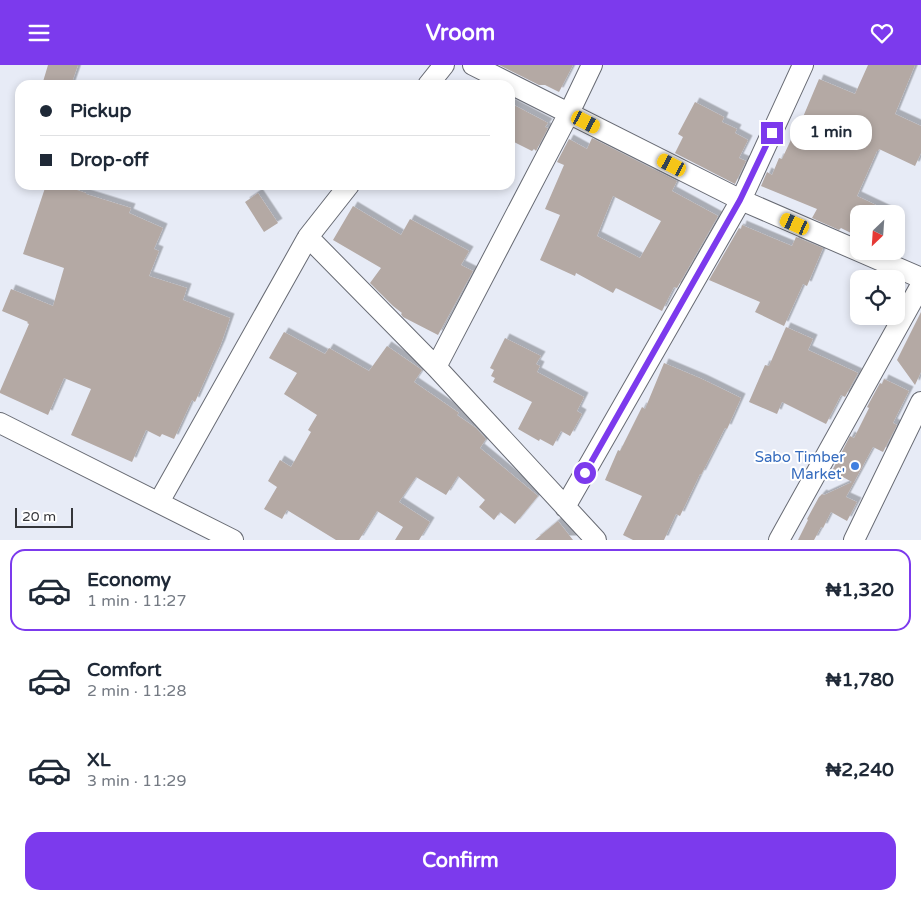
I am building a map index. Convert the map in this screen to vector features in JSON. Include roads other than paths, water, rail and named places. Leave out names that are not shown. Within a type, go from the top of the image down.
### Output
[{"type":"street","points":[[432,80],[444,65]]},
{"type":"street","points":[[473,65],[503,80]]},
{"type":"street","points":[[436,367],[569,113],[592,65]]},
{"type":"street","points":[[565,507],[740,200],[803,65]]},
{"type":"street","points":[[515,86],[740,200],[921,278]]},
{"type":"street","points":[[159,502],[308,237],[345,190]]},
{"type":"street","points":[[308,237],[436,367],[596,540]]},
{"type":"street","points":[[779,540],[921,285]]},
{"type":"street","points":[[854,540],[921,402]]},
{"type":"street","points":[[0,423],[234,540]]},
{"type":"place","name":"Sabo Timber Market'","points":[[855,466]]}]
